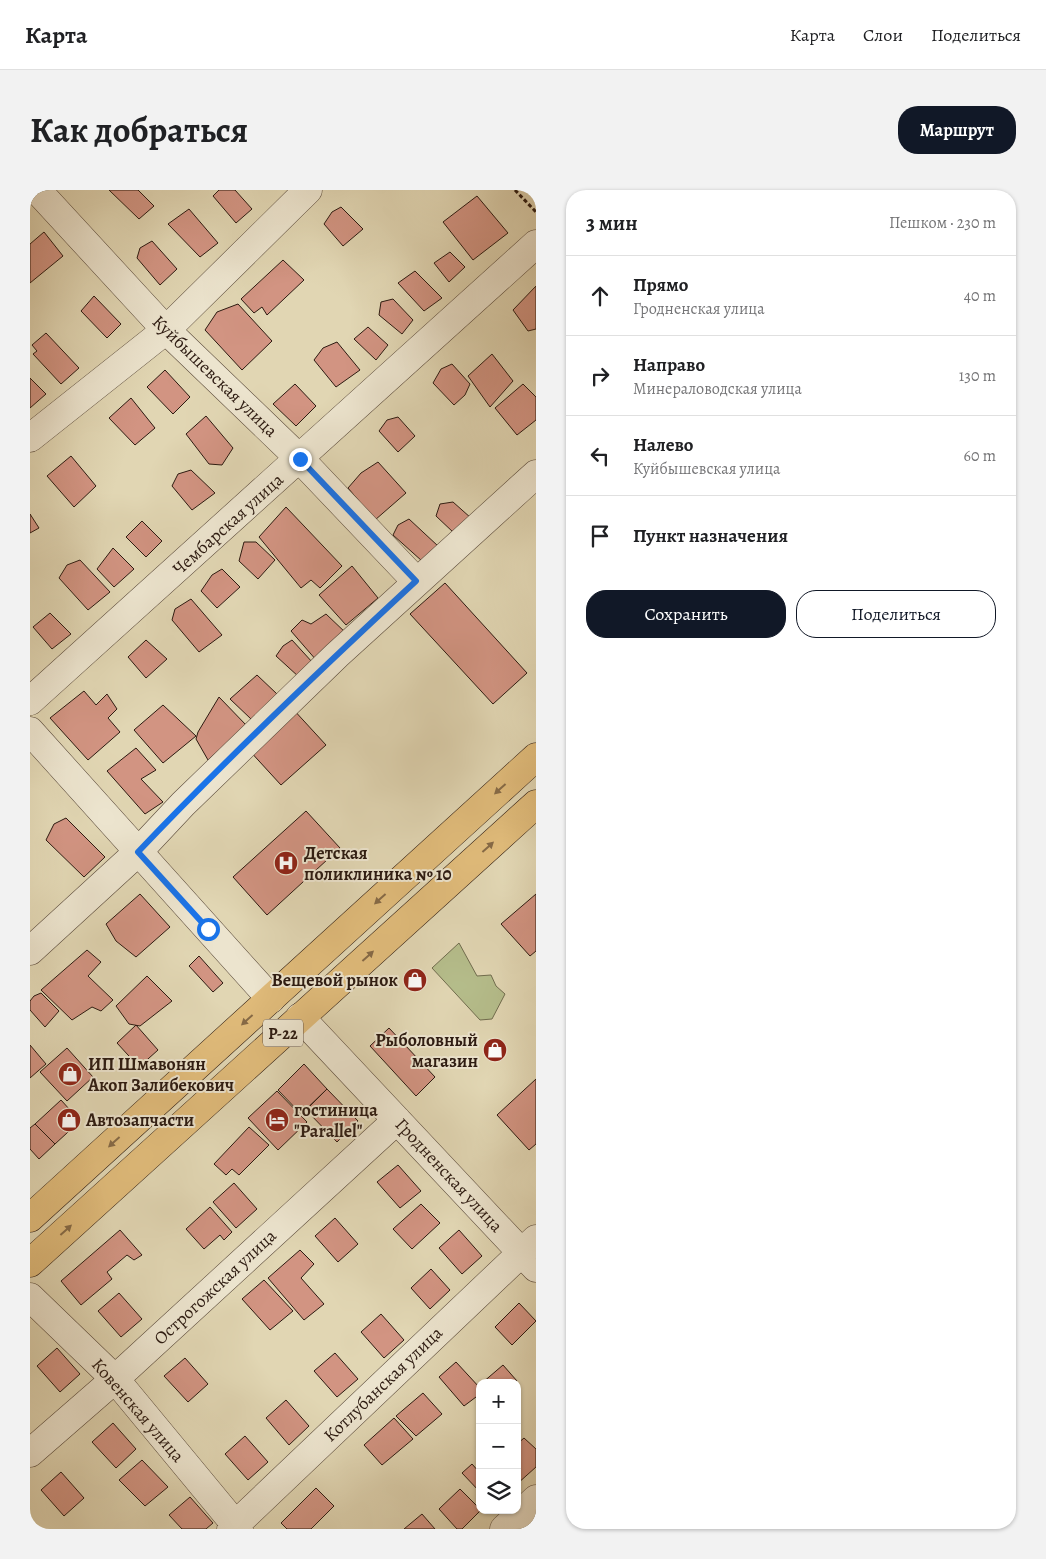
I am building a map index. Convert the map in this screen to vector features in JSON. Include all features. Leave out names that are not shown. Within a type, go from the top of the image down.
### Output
[{"type":"highway","name":"Р-22","points":[[30,1218],[536,756]]},
{"type":"highway","name":"Р-22","points":[[30,1262],[536,804]]},
{"type":"street","points":[[30,438],[166,330],[308,190]]},
{"type":"street","name":"Куйбышевская улица","points":[[37,193],[166,330],[300,459],[416,581]]},
{"type":"street","name":"Чембарская улица","points":[[30,701],[536,244]]},
{"type":"street","points":[[30,952],[138,852],[183,804],[337,654],[536,474]]},
{"type":"street","points":[[30,731],[271,998]]},
{"type":"street","name":"Гродненская улица","points":[[300,1017],[397,1120],[531,1253]]},
{"type":"street","name":"Острогожская улица","points":[[30,1453],[114,1379],[397,1120]]},
{"type":"street","name":"Котлубанская улица","points":[[235,1528],[531,1253]]},
{"type":"street","name":"Ковенская улица","points":[[30,1296],[114,1379],[235,1528]]},
{"type":"street","points":[[504,1529],[536,1499]]},
{"type":"path","points":[[516,190],[536,212]]},
{"type":"green space","points":[[459,943],[477,976],[491,975],[496,986],[505,994],[492,1019],[480,1020],[432,968]]},
{"type":"building","points":[[109,190],[138,190],[154,206],[139,219]]},
{"type":"building","points":[[219,190],[235,190],[252,209],[236,223],[213,196]]},
{"type":"building","points":[[477,196],[508,233],[473,260],[443,222]]},
{"type":"building","points":[[341,207],[363,229],[343,246],[324,224],[332,212]]},
{"type":"building","points":[[189,209],[218,243],[200,257],[168,224]]},
{"type":"building","points":[[44,232],[63,256],[30,283],[30,244]]},
{"type":"building","points":[[152,241],[177,269],[160,285],[137,258],[140,248]]},
{"type":"building","points":[[450,252],[465,267],[449,282],[434,263]]},
{"type":"building","points":[[283,260],[304,280],[267,315],[262,307],[254,313],[241,299]]},
{"type":"building","points":[[415,271],[442,298],[424,311],[398,283]]},
{"type":"building","points":[[536,286],[536,329],[528,331],[513,310]]},
{"type":"building","points":[[94,296],[121,324],[107,338],[81,311]]},
{"type":"building","points":[[393,299],[413,320],[402,334],[379,315],[381,302]]},
{"type":"building","points":[[238,304],[272,341],[242,370],[205,330],[217,312]]},
{"type":"building","points":[[368,327],[388,345],[376,360],[354,339]]},
{"type":"building","points":[[46,333],[79,368],[61,384],[33,354],[37,351],[32,345]]},
{"type":"building","points":[[337,342],[360,370],[336,387],[314,360],[323,348]]},
{"type":"building","points":[[492,354],[513,381],[490,407],[468,376]]},
{"type":"building","points":[[452,364],[470,384],[465,395],[454,405],[433,383],[441,369]]},
{"type":"building","points":[[165,370],[190,397],[173,414],[147,387]]},
{"type":"building","points":[[30,378],[46,394],[30,408]]},
{"type":"building","points":[[295,384],[316,406],[296,426],[273,404]]},
{"type":"building","points":[[523,384],[536,397],[536,420],[517,435],[495,408]]},
{"type":"building","points":[[131,398],[155,428],[135,445],[109,418]]},
{"type":"building","points":[[206,416],[233,448],[222,465],[209,464],[186,434]]},
{"type":"building","points":[[398,417],[415,436],[398,452],[379,431],[387,420]]},
{"type":"building","points":[[71,456],[96,486],[74,507],[47,476]]},
{"type":"building","points":[[378,462],[406,493],[375,520],[348,488],[361,473]]},
{"type":"building","points":[[191,470],[215,493],[192,510],[172,486],[178,474]]},
{"type":"building","points":[[453,502],[471,518],[454,533],[436,516],[440,504]]},
{"type":"building","points":[[286,507],[342,566],[320,588],[311,580],[301,588],[259,537]]},
{"type":"building","points":[[30,514],[39,528],[30,533]]},
{"type":"building","points":[[409,519],[438,546],[422,561],[393,535],[398,525]]},
{"type":"building","points":[[142,521],[162,541],[146,557],[126,537]]},
{"type":"building","points":[[244,542],[256,542],[275,560],[258,579],[239,561]]},
{"type":"building","points":[[113,548],[134,569],[114,587],[97,569]]},
{"type":"building","points":[[80,560],[110,592],[88,610],[59,578],[67,565]]},
{"type":"building","points":[[352,566],[378,598],[346,625],[319,595]]},
{"type":"building","points":[[222,569],[240,587],[217,608],[201,591],[212,575]]},
{"type":"building","points":[[445,583],[527,673],[493,704],[410,614]]},
{"type":"building","points":[[191,599],[222,635],[199,652],[172,620],[175,609]]},
{"type":"building","points":[[50,613],[71,634],[52,649],[33,627]]},
{"type":"building","points":[[326,614],[347,634],[317,661],[291,631],[302,620],[311,624]]},
{"type":"building","points":[[146,640],[167,659],[146,678],[128,657]]},
{"type":"building","points":[[292,640],[313,663],[299,677],[276,656],[283,646]]},
{"type":"building","points":[[257,675],[277,694],[251,719],[230,699]]},
{"type":"building","points":[[84,691],[96,705],[107,694],[117,709],[108,718],[120,732],[88,760],[50,718]]},
{"type":"building","points":[[219,697],[247,726],[208,760],[196,739],[198,732]]},
{"type":"building","points":[[163,705],[196,736],[163,763],[134,730]]},
{"type":"building","points":[[292,708],[326,745],[281,785],[248,749]]},
{"type":"building","points":[[136,748],[156,770],[141,779],[163,802],[145,814],[107,771]]},
{"type":"building","name":"Детская поликлиника № 10","points":[[306,811],[340,848],[267,915],[233,877]]},
{"type":"building","points":[[66,818],[105,857],[84,877],[46,840],[54,824]]},
{"type":"building","points":[[140,894],[170,927],[136,957],[116,941],[106,924]]},
{"type":"building","points":[[536,894],[536,951],[530,956],[501,924]]},
{"type":"building","points":[[87,950],[101,962],[88,976],[113,1000],[101,1011],[92,1007],[72,1020],[41,990]]},
{"type":"building","points":[[199,956],[223,983],[213,992],[189,966]]},
{"type":"building","points":[[147,976],[172,1001],[140,1026],[129,1024],[116,1006]]},
{"type":"building","points":[[41,993],[59,1011],[45,1027],[30,1010],[30,1001],[34,996]]},
{"type":"building","points":[[136,1025],[158,1050],[139,1067],[117,1043]]},
{"type":"building","points":[[389,1028],[435,1077],[416,1096],[370,1046]]},
{"type":"building","points":[[30,1045],[46,1064],[30,1078]]},
{"type":"building","points":[[67,1048],[93,1077],[67,1101],[40,1072]]},
{"type":"building","points":[[304,1064],[327,1089],[301,1114],[278,1090]]},
{"type":"building","points":[[536,1079],[536,1144],[529,1150],[497,1115]]},
{"type":"building","points":[[327,1089],[358,1121],[337,1142],[306,1110]]},
{"type":"building","name":"гостиница \"Parallel\"","points":[[277,1091],[307,1122],[278,1150],[248,1118]]},
{"type":"building","points":[[61,1100],[80,1121],[55,1144],[35,1124]]},
{"type":"building","points":[[35,1124],[55,1144],[39,1159],[30,1149],[30,1128]]},
{"type":"building","points":[[249,1127],[269,1145],[239,1175],[232,1169],[226,1175],[214,1164]]},
{"type":"building","points":[[398,1165],[421,1191],[400,1208],[377,1182]]},
{"type":"building","points":[[234,1183],[257,1209],[236,1228],[213,1202]]},
{"type":"building","points":[[421,1204],[440,1223],[412,1249],[393,1229]]},
{"type":"building","points":[[210,1207],[232,1232],[224,1240],[220,1235],[204,1249],[186,1229]]},
{"type":"building","points":[[335,1218],[358,1244],[338,1262],[315,1236]]},
{"type":"building","points":[[120,1230],[142,1255],[134,1260],[127,1255],[107,1272],[112,1279],[81,1305],[61,1281]]},
{"type":"building","points":[[459,1230],[482,1256],[462,1274],[439,1248]]},
{"type":"building","points":[[300,1250],[314,1264],[301,1278],[324,1304],[304,1320],[268,1278]]},
{"type":"building","points":[[431,1269],[450,1290],[430,1309],[411,1288]]},
{"type":"building","points":[[264,1280],[293,1311],[270,1330],[242,1299]]},
{"type":"building","points":[[119,1293],[142,1319],[121,1337],[98,1311]]},
{"type":"building","points":[[519,1303],[536,1321],[512,1345],[495,1327]]},
{"type":"building","points":[[381,1314],[404,1340],[384,1358],[361,1332]]},
{"type":"building","points":[[57,1348],[80,1374],[60,1392],[37,1366]]},
{"type":"building","points":[[335,1353],[358,1379],[337,1397],[314,1371]]},
{"type":"building","points":[[185,1358],[208,1384],[188,1402],[164,1376]]},
{"type":"building","points":[[456,1362],[476,1384],[476,1397],[464,1406],[439,1377]]},
{"type":"building","points":[[503,1365],[515,1379],[487,1379]]},
{"type":"building","points":[[423,1393],[442,1414],[416,1436],[396,1416]]},
{"type":"building","points":[[286,1400],[309,1426],[289,1445],[266,1418]]},
{"type":"building","points":[[394,1418],[413,1439],[382,1465],[364,1445]]},
{"type":"building","points":[[113,1423],[136,1449],[116,1468],[92,1442]]},
{"type":"building","points":[[245,1436],[268,1462],[248,1480],[225,1454]]},
{"type":"building","points":[[524,1438],[536,1449],[536,1467],[521,1480],[521,1469],[521,1441]]},
{"type":"building","points":[[142,1460],[168,1487],[145,1506],[119,1480]]},
{"type":"building","points":[[472,1464],[476,1468],[476,1488],[462,1473]]},
{"type":"building","points":[[61,1472],[84,1498],[64,1516],[41,1490]]},
{"type":"building","points":[[316,1488],[334,1506],[311,1529],[287,1529],[281,1523]]},
{"type":"building","points":[[460,1489],[476,1505],[477,1514],[462,1529],[457,1529],[439,1509]]},
{"type":"building","points":[[190,1497],[213,1523],[206,1529],[182,1529],[169,1515]]},
{"type":"building","points":[[422,1514],[435,1529],[404,1529]]},
{"type":"place","name":"Детская поликлиника № 10","points":[[286,863]]},
{"type":"place","name":"Вещевой рынок","points":[[415,980]]},
{"type":"place","name":"Рыболовный магазин","points":[[495,1050]]},
{"type":"place","name":"ИП Шмавонян Акоп Залибекович","points":[[70,1074]]},
{"type":"place","name":"Автозапчасти","points":[[69,1120]]},
{"type":"place","name":"гостиница \"Parallel\"","points":[[277,1120]]},
{"type":"route","points":[[208,929],[138,852],[183,804],[337,654],[416,581],[300,459]]}]
